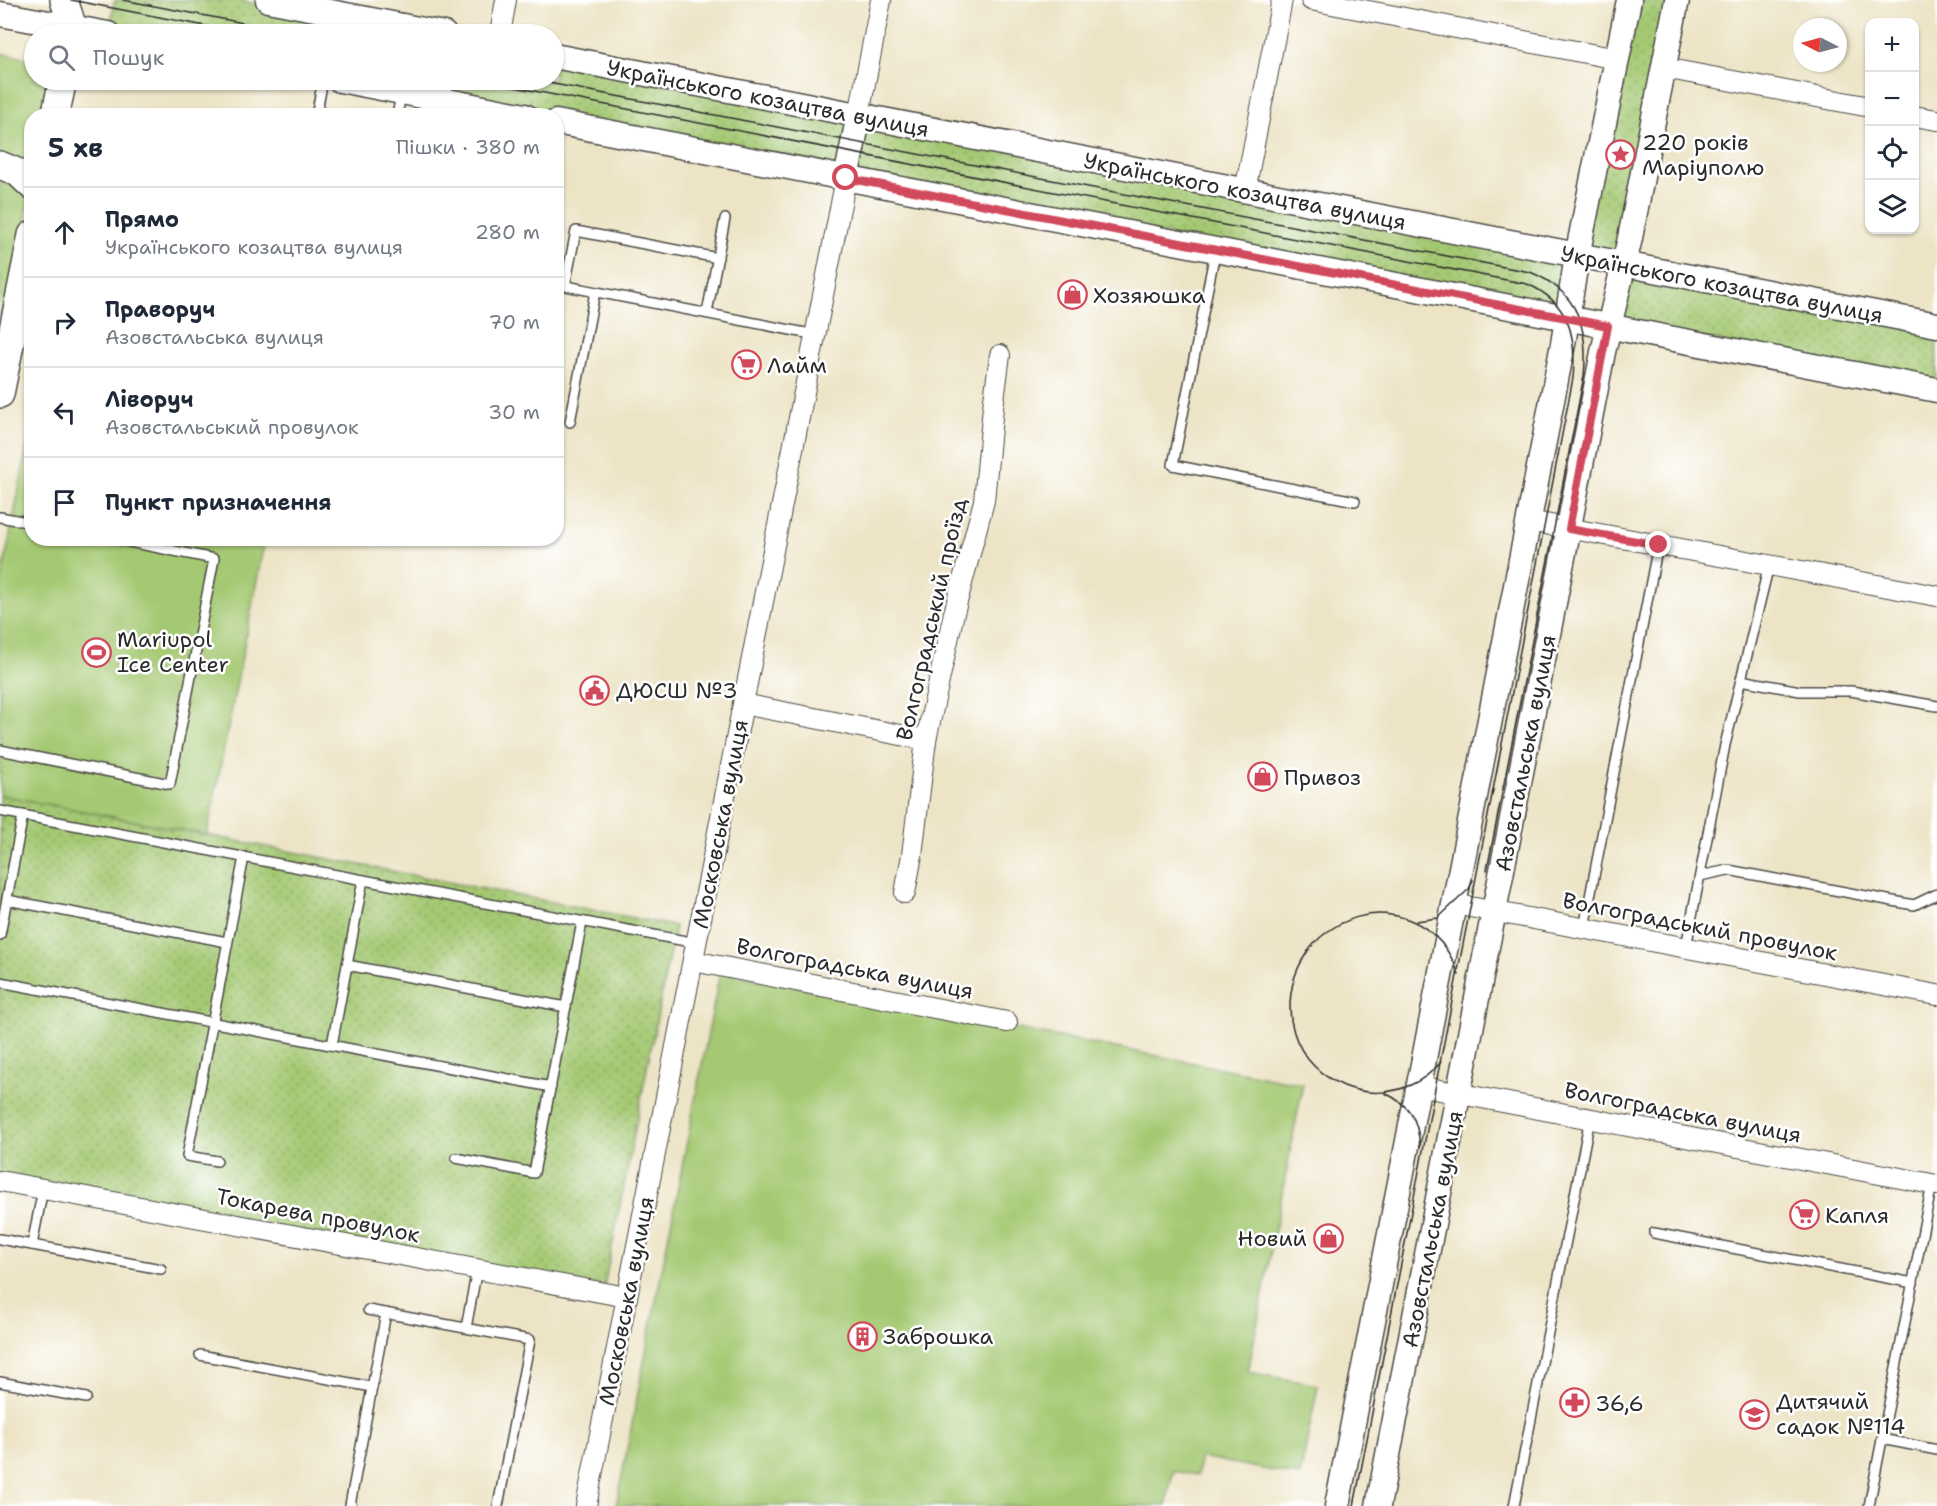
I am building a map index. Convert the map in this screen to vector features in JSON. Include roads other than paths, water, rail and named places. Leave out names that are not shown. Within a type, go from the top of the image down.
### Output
[{"type":"main road","points":[[64,0],[70,24]]},
{"type":"main road","points":[[57,108],[61,90]]},
{"type":"main road","points":[[0,165],[17,172],[24,179]]},
{"type":"main road","points":[[0,394],[24,275]]},
{"type":"street","points":[[268,0],[392,24]]},
{"type":"street","points":[[502,24],[506,0]]},
{"type":"street","name":"Московська вулиця","points":[[586,1506],[881,0]]},
{"type":"street","points":[[1245,191],[1282,0]]},
{"type":"street","points":[[1311,0],[1617,59]]},
{"type":"street","name":"Азовстальська вулиця","points":[[1337,1506],[1568,318],[1577,256],[1629,0]]},
{"type":"street","name":"Азовстальська вулиця","points":[[1378,1506],[1608,326],[1624,265],[1677,0]]},
{"type":"street","points":[[0,14],[42,24]]},
{"type":"street","name":"Українського козацтва вулиця","points":[[564,58],[1937,326]]},
{"type":"street","points":[[1664,68],[1865,106]]},
{"type":"street","points":[[392,90],[484,108]]},
{"type":"street","points":[[1919,117],[1937,120]]},
{"type":"street","points":[[564,124],[1937,390]]},
{"type":"street","name":"Волгоградський проїзд","points":[[905,892],[912,855],[926,740],[954,613],[984,501],[1000,355]]},
{"type":"street","points":[[1529,521],[1937,596]]},
{"type":"street","points":[[743,704],[926,740]]},
{"type":"street","name":"Волгоградський провулок","points":[[1455,904],[1937,995]]},
{"type":"street","name":"Волгоградська вулиця","points":[[695,952],[1007,1022]]},
{"type":"street","name":"Волгоградська вулиця","points":[[1419,1086],[1934,1184]]},
{"type":"street","name":"Токарева провулок","points":[[0,1181],[627,1297]]},
{"type":"lane","points":[[318,108],[321,90]]},
{"type":"lane","points":[[399,108],[402,92]]},
{"type":"lane","points":[[707,313],[725,219]]},
{"type":"lane","points":[[564,274],[576,231],[718,258]]},
{"type":"lane","points":[[1215,250],[1173,465],[1355,501]]},
{"type":"lane","points":[[564,286],[816,334]]},
{"type":"lane","points":[[570,423],[596,292]]},
{"type":"lane","points":[[0,517],[24,522]]},
{"type":"lane","points":[[1584,928],[1659,545]]},
{"type":"lane","points":[[0,750],[170,784],[214,559],[150,546]]},
{"type":"lane","points":[[1686,947],[1725,745],[1769,565]]},
{"type":"lane","points":[[1741,681],[1800,692],[1851,691],[1937,706]]},
{"type":"lane","points":[[0,811],[582,922],[695,952]]},
{"type":"lane","points":[[0,934],[23,815]]},
{"type":"lane","points":[[217,1161],[187,1156],[244,857]]},
{"type":"lane","points":[[1700,876],[1728,870],[1914,905],[1937,894]]},
{"type":"lane","points":[[332,1045],[363,880]]},
{"type":"lane","points":[[6,900],[227,942]]},
{"type":"lane","points":[[456,1158],[534,1173],[582,922]]},
{"type":"lane","points":[[347,965],[566,1007]]},
{"type":"lane","points":[[0,982],[551,1087]]},
{"type":"lane","points":[[1514,1506],[1590,1118]]},
{"type":"lane","points":[[1869,1506],[1934,1184]]},
{"type":"lane","points":[[32,1245],[43,1189]]},
{"type":"lane","points":[[1654,1233],[1913,1284]]},
{"type":"lane","points":[[0,1239],[161,1269]]},
{"type":"lane","points":[[466,1328],[477,1269]]},
{"type":"lane","points":[[368,1310],[530,1340],[498,1506]]},
{"type":"lane","points":[[352,1506],[350,1505],[386,1313]]},
{"type":"lane","points":[[200,1355],[372,1388]]},
{"type":"lane","points":[[0,1382],[86,1398]]},
{"type":"lane","points":[[1882,1439],[1937,1450]]},
{"type":"tram line","points":[[71,0],[195,24]]},
{"type":"tram line","points":[[123,0],[249,24]]},
{"type":"tram line","points":[[564,86],[1530,272],[1559,290],[1577,313],[1582,327],[1584,376],[1487,870]]},
{"type":"tram line","points":[[529,90],[1527,284],[1541,291],[1561,310],[1571,334],[1573,378],[1354,1506]]},
{"type":"tram line","points":[[1416,921],[1438,918],[1469,889],[1473,880]]},
{"type":"tram line","points":[[1441,1062],[1412,1085],[1395,1090],[1360,1091],[1343,1086],[1327,1077],[1313,1065],[1301,1049],[1290,1014],[1291,995],[1302,960],[1313,945],[1327,932],[1342,923],[1374,914],[1403,918],[1425,928],[1442,943],[1459,975]]},
{"type":"tram line","points":[[1385,1093],[1401,1103],[1411,1114],[1417,1128],[1420,1147]]},
{"type":"place","name":"220 років Маріуполю","points":[[1621,155]]},
{"type":"place","name":"Хозяюшка","points":[[1072,295]]},
{"type":"place","name":"Лайм","points":[[746,365]]},
{"type":"place","name":"Mariupol Ice Center","points":[[96,652]]},
{"type":"place","name":"ДЮСШ №3","points":[[595,690]]},
{"type":"place","name":"Привоз","points":[[1263,777]]},
{"type":"place","name":"Капля","points":[[1804,1215]]},
{"type":"place","name":"Новий","points":[[1328,1238]]},
{"type":"place","name":"Заброшка","points":[[862,1336]]},
{"type":"place","name":"36,6","points":[[1574,1403]]},
{"type":"place","name":"Дитячий садок №114","points":[[1755,1414]]}]
